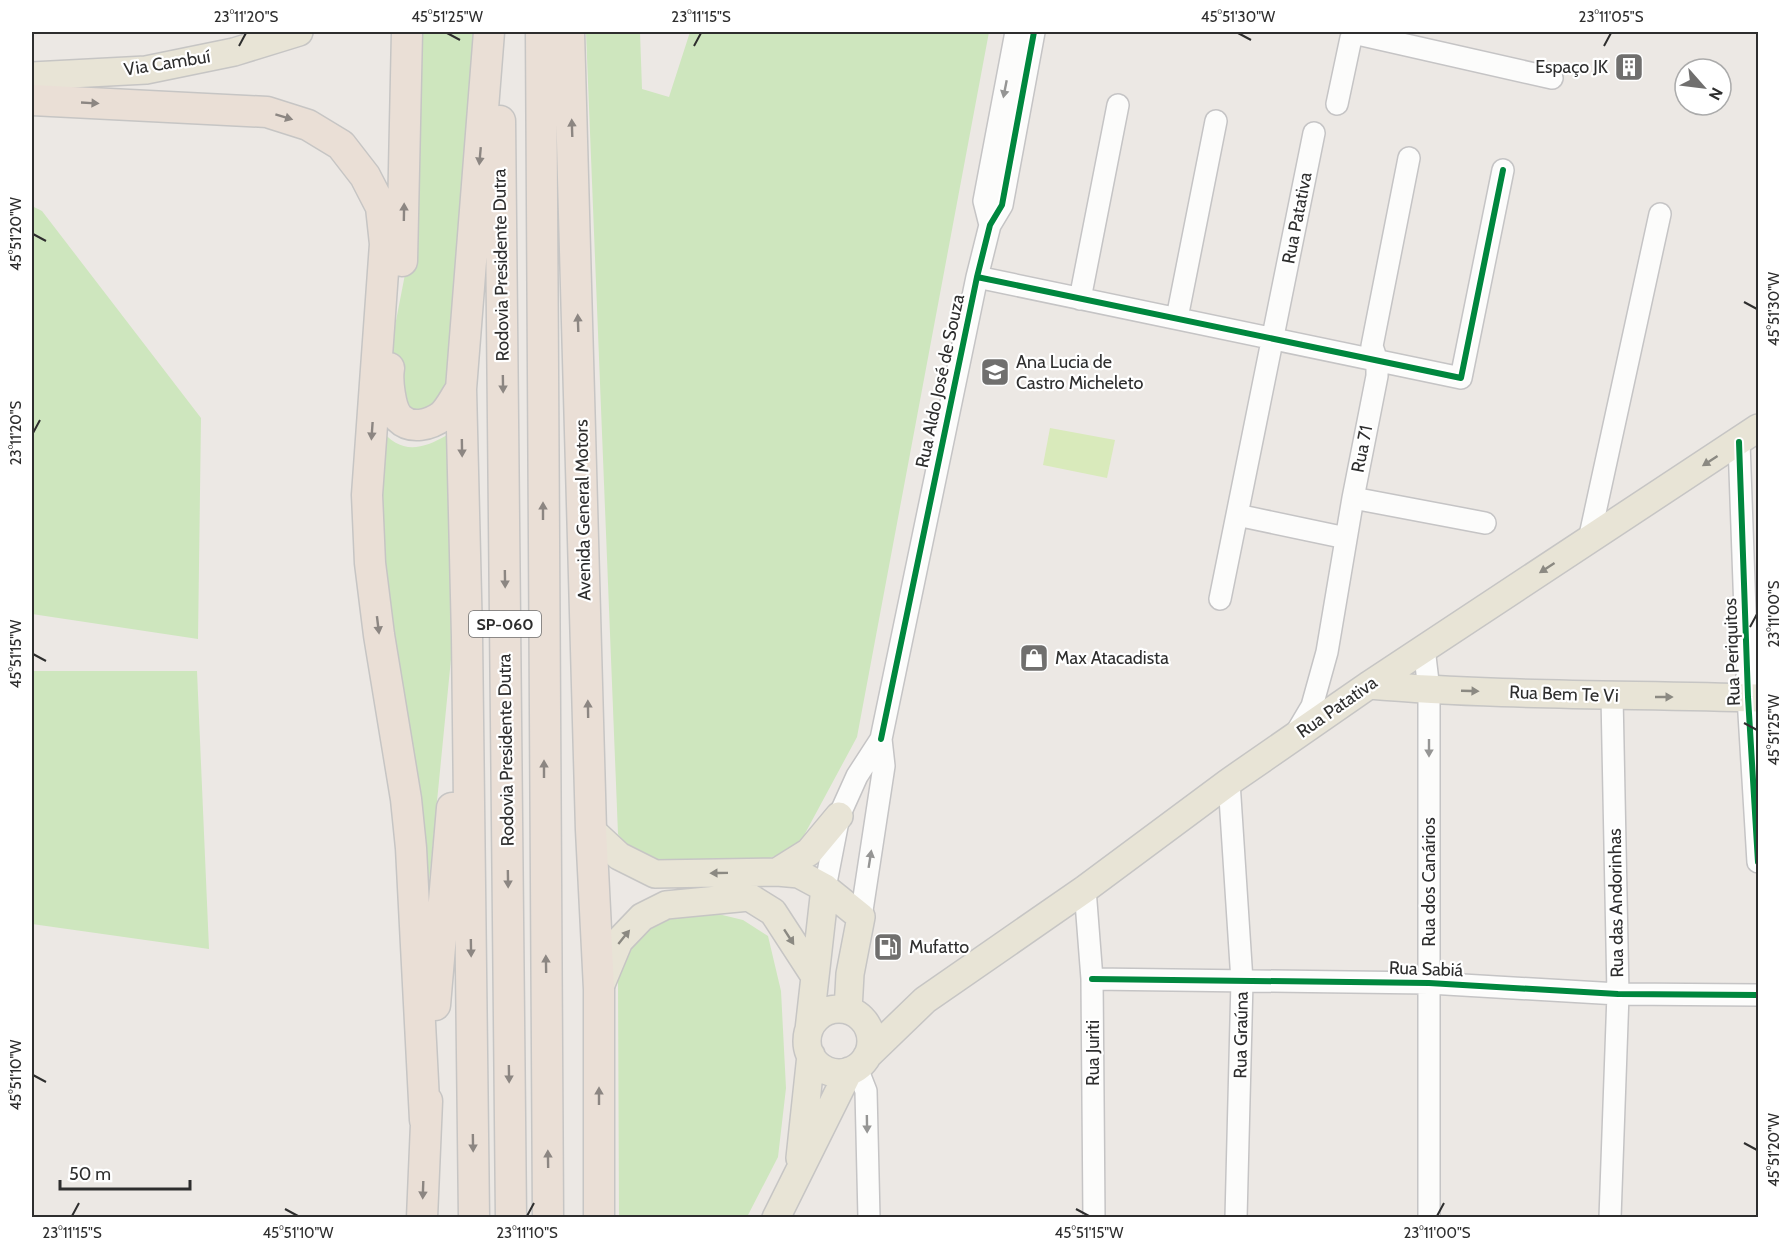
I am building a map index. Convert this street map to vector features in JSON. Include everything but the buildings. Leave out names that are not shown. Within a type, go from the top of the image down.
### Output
[{"type":"highway","points":[[407,32],[402,270],[387,379],[398,418],[413,426],[429,424],[443,415],[461,389]]},
{"type":"highway","points":[[474,1218],[467,637],[461,389],[489,32]]},
{"type":"highway","name":"Rodovia Presidente Dutra","points":[[499,32],[511,1218]]},
{"type":"highway","name":"Rodovia Presidente Dutra","points":[[541,32],[548,1218]]},
{"type":"highway","name":"Avenida General Motors","points":[[569,32],[591,830],[599,989],[599,1218]]},
{"type":"highway","points":[[32,100],[267,112],[308,125],[341,145],[365,176],[381,207],[386,244],[367,495],[370,562],[410,838],[425,1120]]},
{"type":"highway","points":[[422,1218],[425,1120],[467,637]]},
{"type":"main road","name":"Via Cambuí","points":[[32,76],[146,70],[234,52],[299,32]]},
{"type":"main road","name":"Rua Patativa","points":[[858,1065],[925,1000],[1085,889],[1294,736],[1749,435]]},
{"type":"main road","name":"Rua Bem Te Vi","points":[[1369,685],[1429,690],[1753,698]]},
{"type":"main road","points":[[777,872],[809,852],[839,816]]},
{"type":"main road","points":[[591,830],[619,856],[656,873],[777,872],[799,874],[825,888],[861,917],[850,974],[853,1013]]},
{"type":"main road","points":[[798,1177],[814,975],[825,888]]},
{"type":"main road","points":[[599,989],[619,940],[642,916],[666,905],[749,897],[773,912],[814,975]]},
{"type":"main road","name":"Rua Patativa","points":[[853,1013],[876,1019],[895,1014],[925,1000]]},
{"type":"main road","points":[[776,1218],[858,1065],[871,1038],[864,1021],[853,1013],[830,1011],[821,1015],[810,1042],[823,1068],[832,1072],[858,1065]]},
{"type":"street","name":"Rua Aldo José de Souza","points":[[990,225],[984,201],[1016,32]]},
{"type":"street","name":"Rua Aldo José de Souza","points":[[861,917],[884,766],[881,739],[977,277],[990,225],[1002,205],[1034,32]]},
{"type":"street","points":[[1337,104],[1355,34],[1552,78]]},
{"type":"street","points":[[1080,299],[1118,105]]},
{"type":"street","points":[[1177,318],[1216,121]]},
{"type":"street","name":"Rua Patativa","points":[[1220,599],[1314,133]]},
{"type":"street","name":"Rua 71","points":[[1294,736],[1312,705],[1327,652],[1353,498],[1377,376],[1377,361],[1372,346],[1409,158]]},
{"type":"street","points":[[977,277],[1461,378],[1503,170]]},
{"type":"street","points":[[1589,540],[1660,214]]},
{"type":"street","name":"Rua Periquitos","points":[[1749,435],[1758,862]]},
{"type":"street","points":[[1353,498],[1485,523]]},
{"type":"street","points":[[1237,515],[1346,538]]},
{"type":"street","name":"Rua dos Canários","points":[[1424,648],[1429,690],[1429,1218]]},
{"type":"street","points":[[1327,652],[1327,686],[1347,700]]},
{"type":"street","name":"Rua das Andorinhas","points":[[1610,1218],[1618,994],[1612,696]]},
{"type":"street","name":"Rua Aldo José de Souza","points":[[825,888],[839,816],[857,776],[881,739]]},
{"type":"street","name":"Rua Graúna","points":[[1229,782],[1242,981],[1236,1218]]},
{"type":"street","name":"Rua Juriti","points":[[1085,889],[1092,979],[1094,1218]]},
{"type":"street","name":"Rua Sabiá","points":[[1092,979],[1429,983],[1618,994],[1758,994]]},
{"type":"street","points":[[858,1065],[866,1091],[868,1218]]},
{"type":"green space","points":[[413,32],[478,32],[461,389],[413,425],[387,379],[407,264]]},
{"type":"green space","points":[[586,32],[640,32],[642,89],[669,97],[690,32],[989,32],[857,737],[801,841],[785,852],[766,859],[667,865],[629,850],[618,834]]},
{"type":"green space","points":[[32,206],[42,211],[201,418],[198,639],[32,614]]},
{"type":"green space","points":[[379,427],[394,442],[410,447],[419,447],[447,435],[452,592],[451,659],[426,913],[381,625]]},
{"type":"green space","points":[[1050,428],[1115,440],[1107,478],[1043,465]]},
{"type":"green space","points":[[32,671],[197,671],[209,949],[32,924]]},
{"type":"green space","points":[[714,913],[743,920],[768,936],[781,991],[786,1088],[778,1157],[747,1217],[619,1217],[618,979],[628,948],[643,923],[686,914]]},
{"type":"cycle path","points":[[881,739],[977,277],[990,225],[1002,205],[1034,32]]},
{"type":"cycle path","points":[[977,277],[1461,378],[1503,170]]},
{"type":"cycle path","points":[[1739,442],[1748,697],[1758,862]]},
{"type":"cycle path","points":[[1092,979],[1429,983],[1618,994],[1758,995]]},
{"type":"place","name":"Espaço JK","points":[[1629,67]]},
{"type":"place","name":"Ana Lucia de Castro Micheleto","points":[[995,372]]},
{"type":"place","name":"Max Atacadista","points":[[1034,658]]},
{"type":"place","name":"Mufatto","points":[[888,947]]}]
